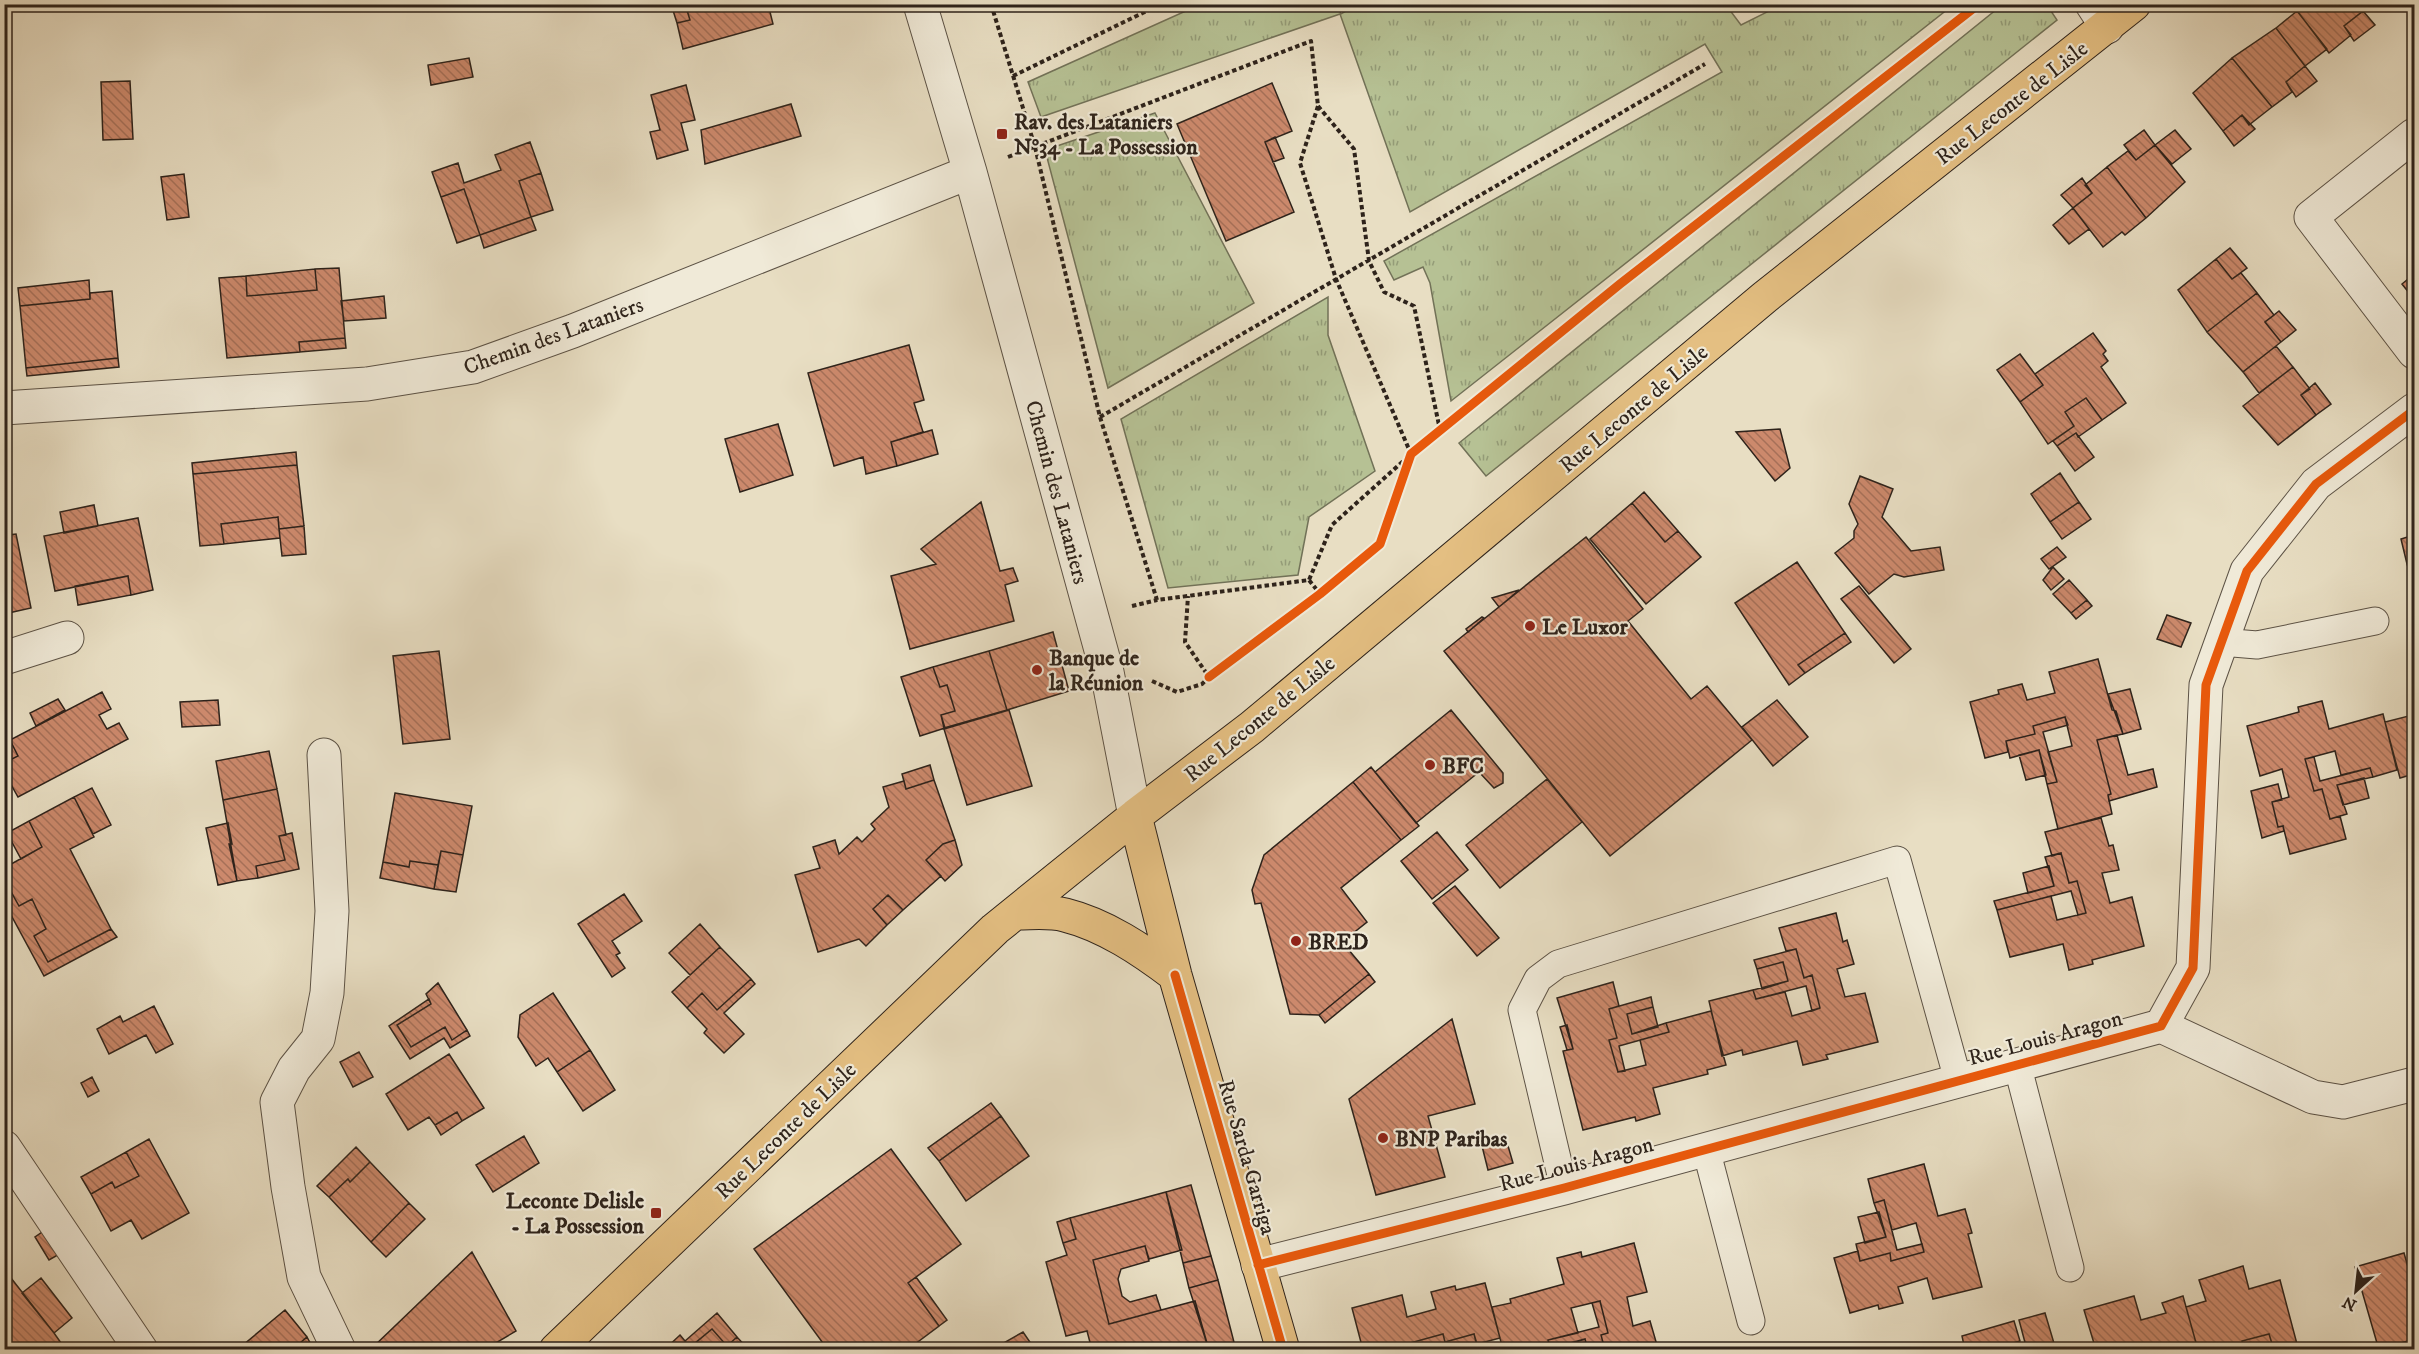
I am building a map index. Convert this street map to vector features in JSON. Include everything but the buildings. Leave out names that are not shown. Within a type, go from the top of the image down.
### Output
[{"type":"main road","name":"Rue Leconte de Lisle","points":[[570,1345],[995,929],[1018,913],[1135,816],[1252,727],[2099,16],[2134,4]]},
{"type":"main road","name":"Rue Sarda Garriga","points":[[1135,816],[1175,975],[1283,1350]]},
{"type":"main road","points":[[1018,913],[1062,914],[1092,924],[1130,944],[1175,975]]},
{"type":"street","name":"Chemin des Lataniers","points":[[920,4],[970,172],[1107,672],[1135,816]]},
{"type":"street","points":[[2415,135],[2310,217],[2415,352]]},
{"type":"street","name":"Chemin des Lataniers","points":[[4,408],[367,384],[473,367],[573,331],[970,172]]},
{"type":"street","points":[[2415,410],[2316,484],[2247,571],[2206,685],[2193,968],[2160,1026],[2313,1097],[2343,1102],[2415,1084]]},
{"type":"street","points":[[4,658],[67,638]]},
{"type":"street","points":[[324,754],[332,911],[327,993],[318,1039],[294,1069],[277,1102],[288,1187],[304,1277],[339,1350]]},
{"type":"street","name":"Rue Louis Aragon","points":[[1258,1265],[1564,1188],[2160,1026]]},
{"type":"street","points":[[4,1147],[141,1350]]},
{"type":"lane","points":[[2221,642],[2258,645],[2375,621]]},
{"type":"lane","points":[[1564,1188],[1522,1010],[1538,979],[1558,964],[1897,860],[1958,1080]]},
{"type":"lane","points":[[2017,1064],[2070,1268]]},
{"type":"lane","points":[[1706,1149],[1751,1321]]},
{"type":"path","points":[[991,4],[1035,147],[1100,417],[1157,600]]},
{"type":"path","points":[[1013,76],[1161,4]]},
{"type":"path","points":[[970,172],[1311,41],[1318,106],[1300,163],[1336,279],[1411,454],[1332,525],[1309,580]]},
{"type":"path","points":[[1100,417],[1705,64]]},
{"type":"path","points":[[1318,106],[1354,148],[1369,261],[1384,292],[1413,306],[1440,430]]},
{"type":"path","points":[[1309,580],[1320,594]]},
{"type":"path","points":[[1126,608],[1157,600],[1309,580]]},
{"type":"path","points":[[1148,676],[1154,684],[1177,692],[1202,684],[1209,677],[1185,642],[1188,596]]},
{"type":"green space","points":[[1199,5],[1337,5],[1341,14],[1356,5],[1726,5],[1741,25],[1781,5],[1953,5],[1451,401],[1430,283],[1423,267],[1394,280],[1384,261],[1722,72],[1705,44],[1410,212],[1340,14],[1041,117],[1028,82]]},
{"type":"green space","points":[[2002,5],[2047,5],[2057,20],[1486,476],[1459,443]]},
{"type":"green space","points":[[1155,113],[1254,303],[1108,388],[1045,150]]},
{"type":"green space","points":[[1328,297],[1328,335],[1375,471],[1309,517],[1298,575],[1168,588],[1121,419]]},
{"type":"cycle path","points":[[1209,677],[1320,594],[1380,544],[1411,454],[1620,284],[1979,4]]},
{"type":"cycle path","points":[[1258,1265],[1564,1188],[2161,1026],[2193,968],[2206,685],[2247,571],[2316,484],[2414,410]]},
{"type":"cycle path","points":[[1175,975],[1283,1350]]},
{"type":"place","name":"Rav. des Lataniers N°34 - La Possession","points":[[1002,134]]},
{"type":"place","name":"Le Luxor","points":[[1530,626]]},
{"type":"place","name":"Banque de la Réunion","points":[[1037,670]]},
{"type":"place","name":"BFC","points":[[1430,765]]},
{"type":"place","name":"BRED","points":[[1296,941]]},
{"type":"place","name":"BNP Paribas","points":[[1383,1138]]},
{"type":"place","name":"Leconte Delisle - La Possession","points":[[656,1213]]}]
